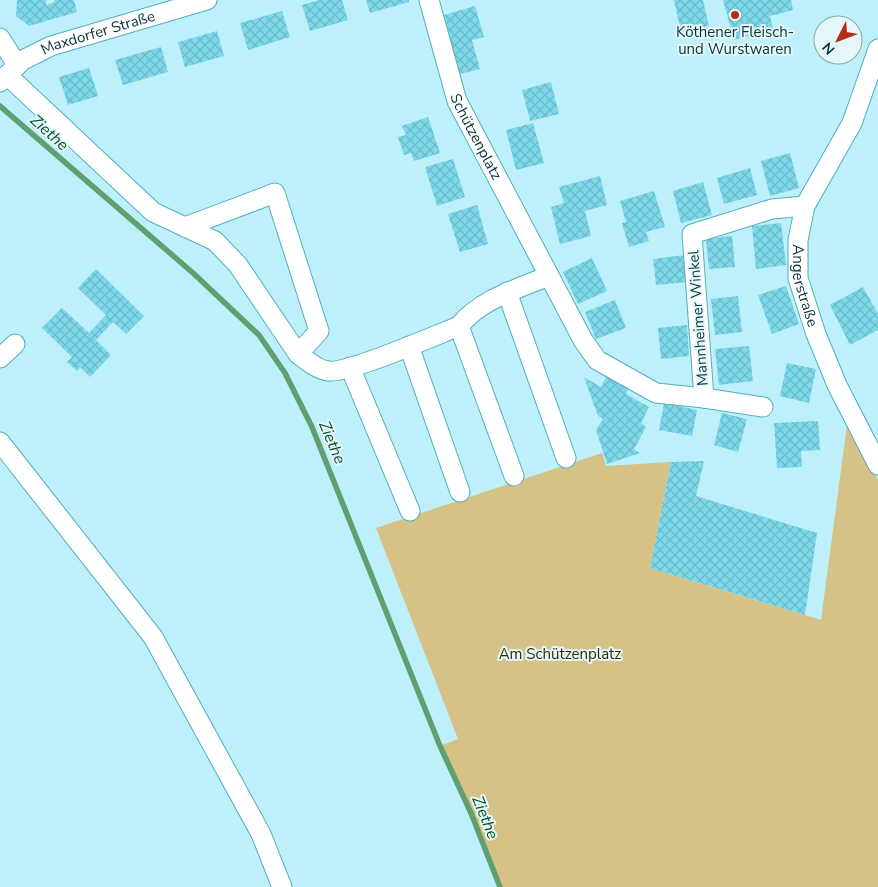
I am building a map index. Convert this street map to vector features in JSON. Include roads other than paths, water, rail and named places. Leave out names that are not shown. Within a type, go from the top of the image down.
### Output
[{"type":"street","name":"Maxdorfer Straße","points":[[8,74],[35,52],[51,46],[207,0]]},
{"type":"street","name":"Schützenplatz","points":[[429,0],[457,101],[546,271]]},
{"type":"street","points":[[0,38],[8,74],[154,212],[215,241],[238,265],[298,354],[310,363],[329,371],[350,367],[409,346],[459,326],[470,313],[546,271]]},
{"type":"street","name":"Angerstraße","points":[[878,49],[852,123],[805,206],[798,240],[798,278],[816,334],[836,385],[878,465]]},
{"type":"street","points":[[185,227],[275,193],[319,331],[298,354]]},
{"type":"street","name":"Mannheimer Winkel","points":[[704,398],[692,234],[772,209],[805,206]]},
{"type":"street","name":"Mannheimer Winkel","points":[[546,271],[583,340],[597,360],[656,393],[704,398],[763,408]]},
{"type":"street","points":[[507,292],[566,458]]},
{"type":"street","points":[[459,326],[514,476]]},
{"type":"street","points":[[0,358],[15,344]]},
{"type":"street","points":[[409,346],[460,492]]},
{"type":"street","points":[[350,367],[410,511]]},
{"type":"street","points":[[0,442],[153,637],[261,834],[282,887]]},
{"type":"waterway","name":"Ziethe","points":[[0,106],[193,273],[259,335],[285,373],[312,427],[440,746],[471,813],[500,887]]},
{"type":"place","name":"Köthener Fleisch- und Wurstwaren","points":[[735,15]]},
{"type":"park label","name":"Am Schützenplatz","points":[[560,654]]}]
